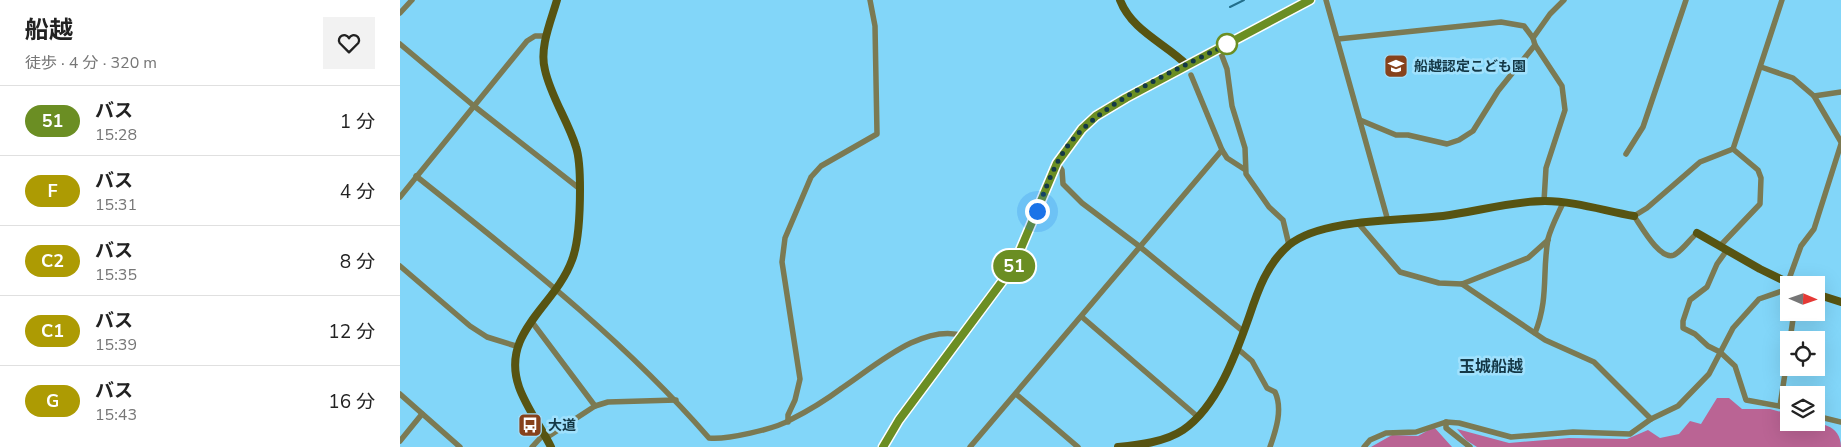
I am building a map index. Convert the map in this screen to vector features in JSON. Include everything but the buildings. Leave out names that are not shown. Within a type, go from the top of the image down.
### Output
[{"type":"street","points":[[400,13],[412,0]]},
{"type":"street","points":[[551,447],[519,386],[515,358],[516,346],[558,289],[573,259],[580,189],[577,149],[545,70],[544,52],[557,0]]},
{"type":"street","points":[[788,422],[788,415],[795,400],[800,379],[782,262],[785,238],[812,177],[821,166],[877,134],[875,26],[870,0]]},
{"type":"street","points":[[1120,0],[1129,17],[1140,29],[1187,65]]},
{"type":"street","points":[[883,447],[899,420],[964,336],[1013,267],[1057,163],[1069,144],[1096,116],[1126,98],[1310,0]]},
{"type":"street","points":[[1326,0],[1388,221]]},
{"type":"street","points":[[1533,38],[1550,14],[1564,0]]},
{"type":"street","points":[[1626,154],[1643,126],[1686,0]]},
{"type":"street","points":[[1118,447],[1164,439],[1182,431],[1198,417],[1228,371],[1238,349],[1263,277],[1289,245],[1316,231],[1359,224],[1444,216],[1544,201],[1634,216],[1647,208],[1700,162],[1733,149],[1782,0]]},
{"type":"street","points":[[1338,39],[1501,22],[1524,26],[1562,86],[1565,110],[1546,168],[1544,201]]},
{"type":"street","points":[[400,197],[527,41],[535,36],[547,36]]},
{"type":"street","points":[[400,44],[474,106],[580,189]]},
{"type":"street","points":[[1360,120],[1396,135],[1447,144],[1459,140],[1473,131],[1498,91],[1535,45]]},
{"type":"street","points":[[1219,48],[1228,68],[1232,106],[1245,148],[1244,169]]},
{"type":"street","points":[[1761,67],[1794,78],[1814,96],[1841,143],[1814,229],[1801,246],[1792,276]]},
{"type":"street","points":[[1191,75],[1222,150],[1227,158],[1244,169],[1269,207],[1282,220],[1289,245]]},
{"type":"street","points":[[1814,96],[1841,92]]},
{"type":"street","points":[[1733,149],[1758,170],[1761,178],[1760,204],[1724,248],[1707,288],[1690,300],[1683,321],[1683,328],[1720,352],[1735,366],[1746,400],[1780,406]]},
{"type":"street","points":[[970,447],[1222,150]]},
{"type":"street","points":[[1057,163],[1062,170],[1063,184],[1082,203],[1139,246],[1244,332]]},
{"type":"street","points":[[416,176],[558,289],[676,400],[709,438],[722,439],[788,422],[842,389],[892,353],[918,340],[954,332],[964,336]]},
{"type":"street","points":[[1535,333],[1542,317],[1548,240],[1563,203]]},
{"type":"street","points":[[1634,216],[1656,248],[1668,256],[1674,254],[1697,233],[1780,279]]},
{"type":"street","points":[[1359,224],[1400,272],[1439,283],[1462,284],[1528,258],[1548,240]]},
{"type":"street","points":[[400,266],[470,326],[487,337],[516,346]]},
{"type":"street","points":[[1462,284],[1545,340],[1594,362],[1651,419]]},
{"type":"street","points":[[1364,447],[1370,440],[1386,432],[1416,432],[1446,422],[1459,423],[1511,437],[1573,432],[1630,434],[1651,419],[1678,406],[1709,374],[1733,328],[1759,299],[1780,292]]},
{"type":"street","points":[[1825,297],[1841,302]]},
{"type":"street","points":[[1082,317],[1198,417]]},
{"type":"street","points":[[532,322],[594,406]]},
{"type":"street","points":[[1238,349],[1252,361],[1267,388],[1275,392],[1278,398],[1280,408],[1270,447]]},
{"type":"street","points":[[400,394],[460,447]]},
{"type":"street","points":[[1016,394],[1078,447]]},
{"type":"street","points":[[532,447],[545,436],[594,406],[608,402],[676,400]]},
{"type":"street","points":[[400,440],[422,414]]},
{"type":"street","points":[[1825,418],[1841,422]]},
{"type":"street","points":[[1446,422],[1446,428],[1470,447]]},
{"type":"shaded area","points":[[1717,398],[1729,398],[1742,409],[1770,409],[1780,412],[1780,431],[1825,431],[1825,425],[1830,427],[1836,431],[1840,438],[1841,447],[1477,447],[1466,440],[1457,429],[1509,443],[1569,438],[1627,439],[1648,430],[1660,438],[1679,434],[1690,421],[1701,424]]},
{"type":"shaded area","points":[[1434,427],[1452,447],[1371,447],[1392,435],[1418,436]]},
{"type":"waterway","points":[[1230,7],[1244,0]]},
{"type":"bus line","name":"51","points":[[883,447],[892,429],[995,294],[1013,267],[1024,246],[1057,163],[1069,144],[1082,129],[1111,106],[1310,0]]},
{"type":"place","name":"船越認定こども園","points":[[1396,66]]},
{"type":"place","name":"大道","points":[[530,425]]},
{"type":"district","name":"玉城船越","points":[[1491,366]]},
{"type":"route","points":[[1037,211],[1057,163],[1069,144],[1096,116],[1111,106],[1234,41],[1227,44]]}]
